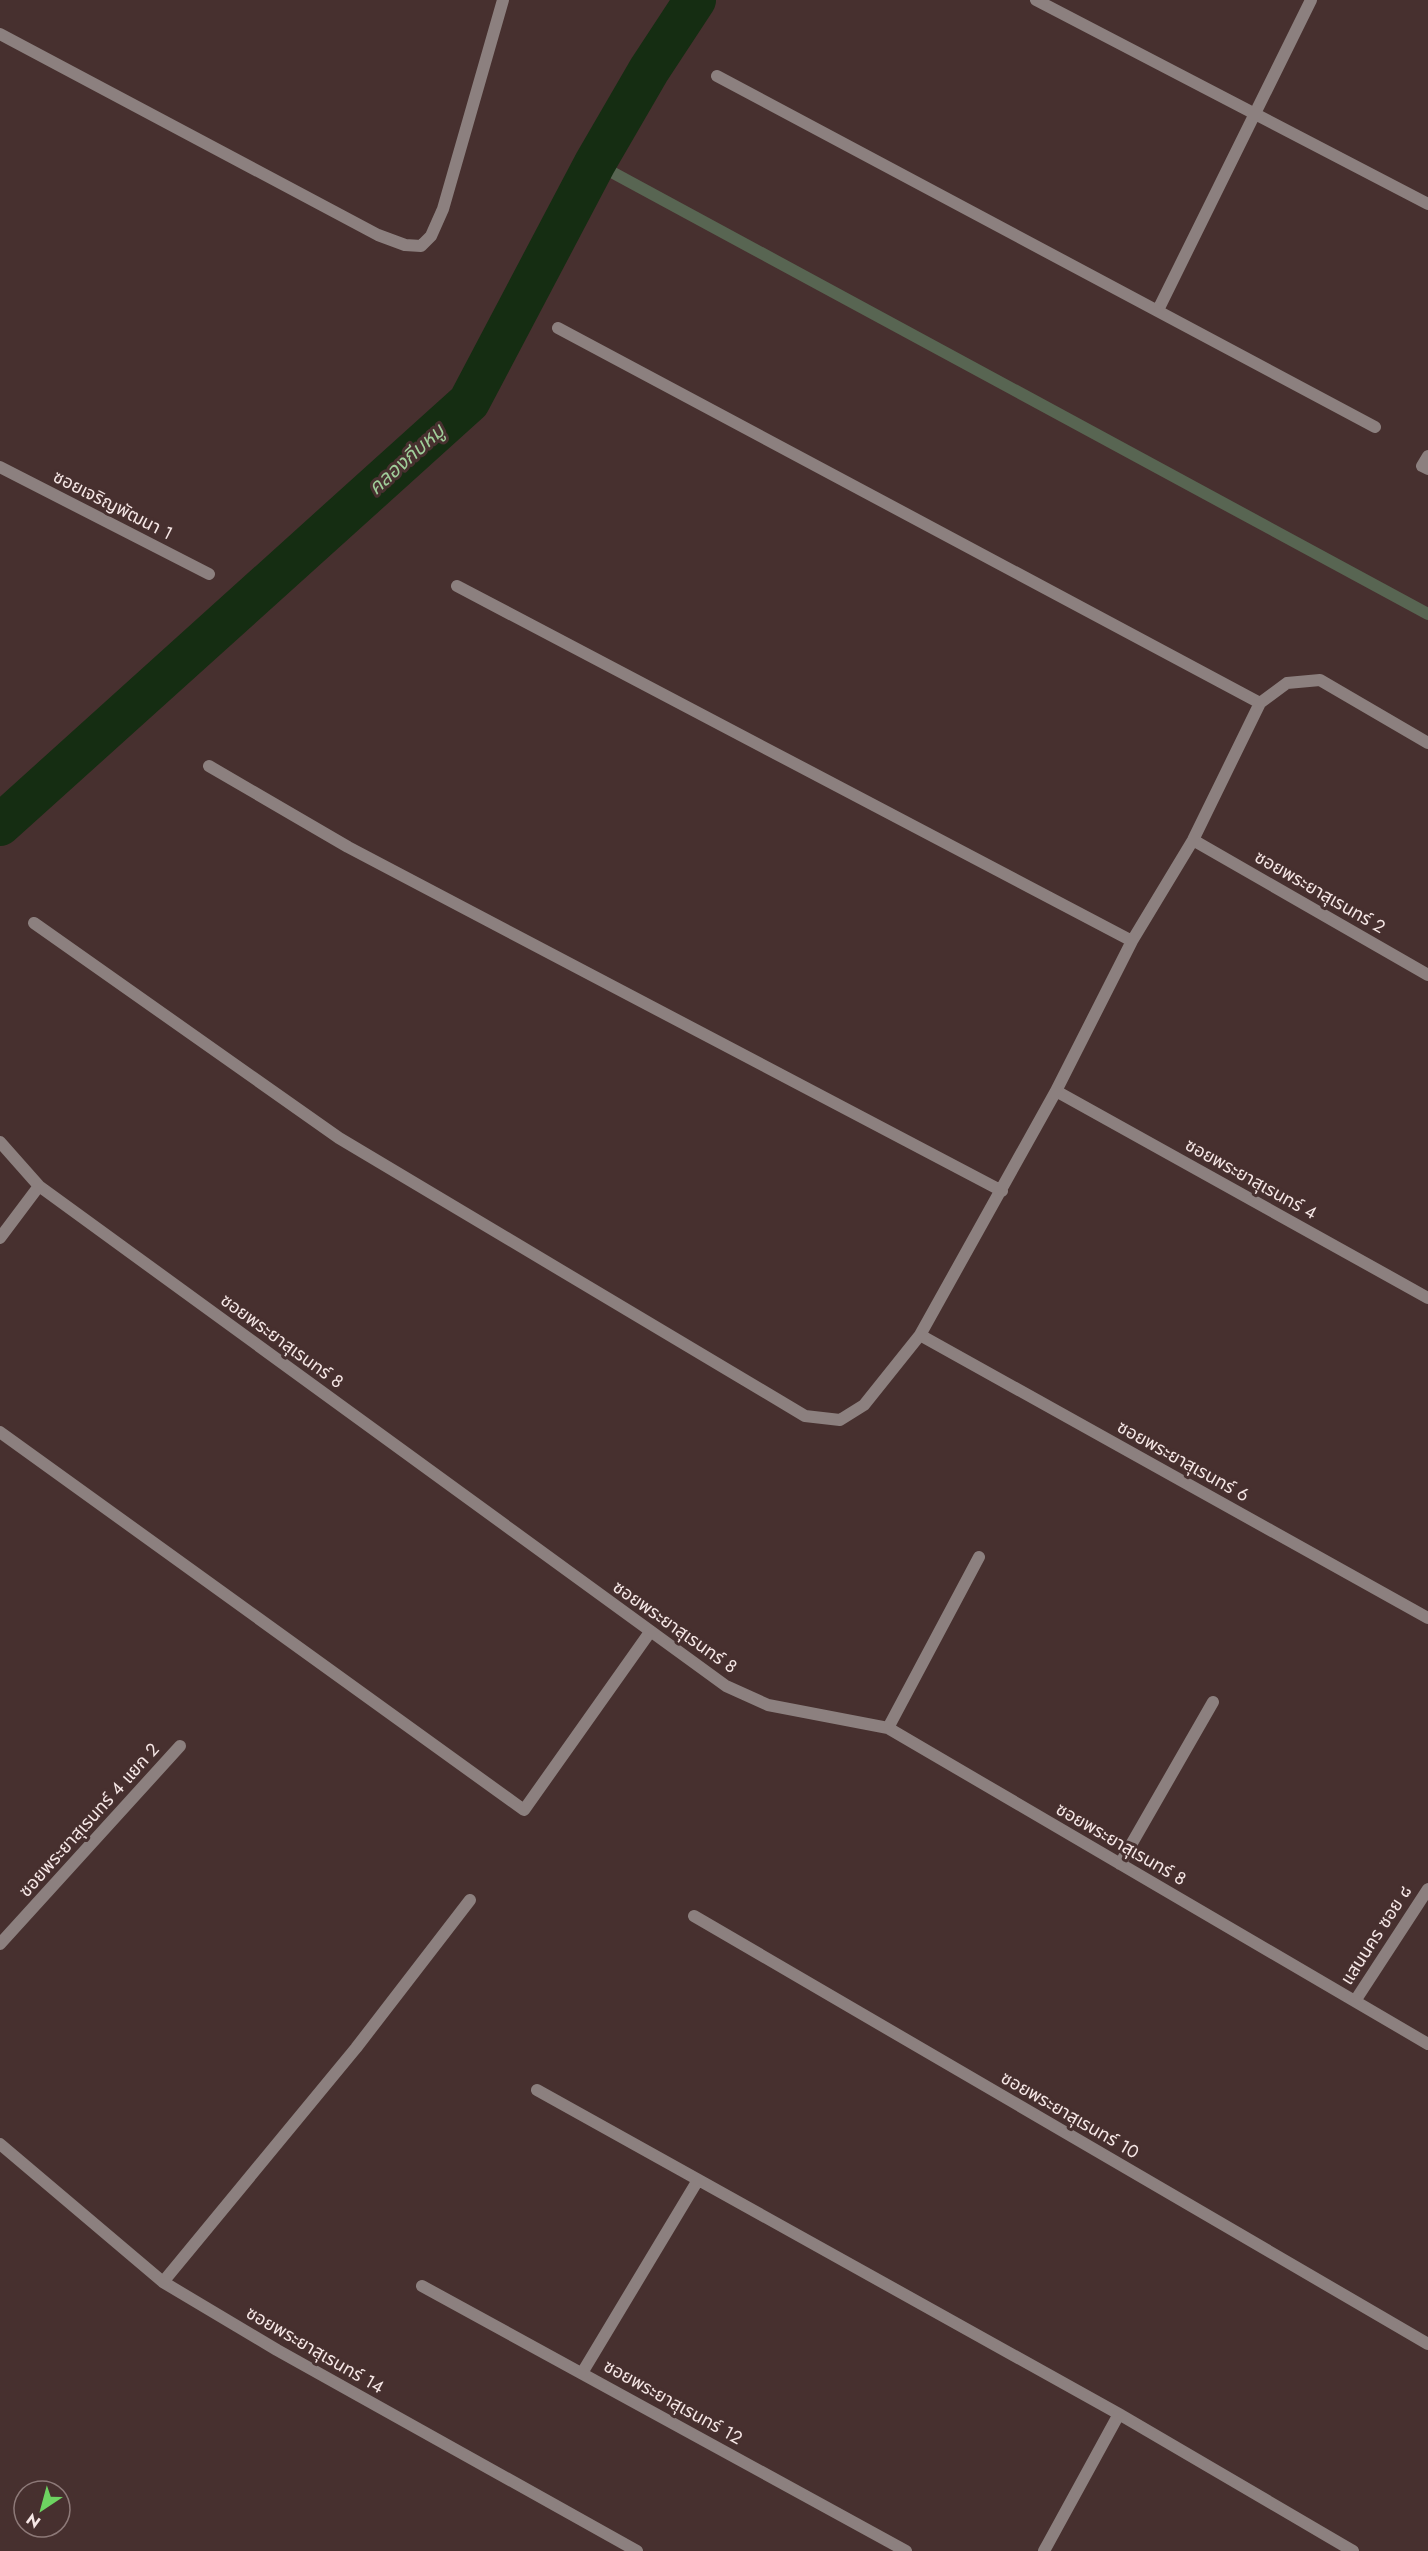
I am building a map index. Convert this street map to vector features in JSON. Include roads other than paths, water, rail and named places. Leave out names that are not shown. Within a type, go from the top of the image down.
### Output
[{"type":"street","points":[[0,34],[378,235],[405,245],[421,246],[431,236],[443,209],[503,0]]},
{"type":"street","points":[[1036,0],[1428,204]]},
{"type":"street","points":[[1158,310],[1311,0]]},
{"type":"street","points":[[717,76],[1375,427]]},
{"type":"street","points":[[558,328],[1260,703]]},
{"type":"street","points":[[1428,456],[1422,466],[1428,469]]},
{"type":"street","name":"ซอยเจริญพัฒนา 1","points":[[0,467],[209,574]]},
{"type":"street","points":[[457,586],[1132,941]]},
{"type":"street","points":[[34,923],[339,1138],[805,1416],[840,1420],[864,1406],[920,1335],[1002,1191],[1132,941],[1193,840],[1260,703],[1287,683],[1320,681],[1428,743]]},
{"type":"street","points":[[209,766],[348,847],[1002,1191]]},
{"type":"street","name":"ซอยพระยาสุเรนทร์ 2","points":[[1193,840],[1428,975]]},
{"type":"street","name":"ซอยพระยาสุเรนทร์ 4","points":[[1056,1090],[1428,1298]]},
{"type":"street","name":"ซอยพระยาสุเรนทร์ 8","points":[[0,1142],[39,1186],[726,1686],[768,1705],[888,1728],[1428,2044]]},
{"type":"street","points":[[0,1238],[39,1186]]},
{"type":"street","name":"ซอยพระยาสุเรนทร์ 6","points":[[920,1335],[1428,1618]]},
{"type":"street","points":[[0,1432],[524,1810],[650,1632]]},
{"type":"street","points":[[888,1728],[979,1557]]},
{"type":"street","points":[[1120,1864],[1213,1702]]},
{"type":"street","name":"ซอยพระยาสุเรนทร์ 4 แยก 2","points":[[0,1944],[180,1746]]},
{"type":"street","name":"แสนนคร ซอย ๘","points":[[1355,2001],[1428,1889]]},
{"type":"street","points":[[163,2282],[356,2048],[470,1900]]},
{"type":"street","name":"ซอยพระยาสุเรนทร์ 10","points":[[694,1916],[1428,2344]]},
{"type":"street","points":[[537,2090],[1119,2414],[1353,2551]]},
{"type":"street","name":"ซอยพระยาสุเรนทร์ 14","points":[[0,2144],[163,2282],[277,2350],[637,2551]]},
{"type":"street","points":[[582,2373],[698,2180]]},
{"type":"street","name":"ซอยพระยาสุเรนทร์ 12","points":[[422,2286],[906,2551]]},
{"type":"street","points":[[1044,2551],[1119,2414]]},
{"type":"waterway","name":"คลองกีบหมู","points":[[0,825],[469,402],[595,163],[649,70],[695,0]]},
{"type":"waterway","points":[[595,163],[1428,614]]}]
